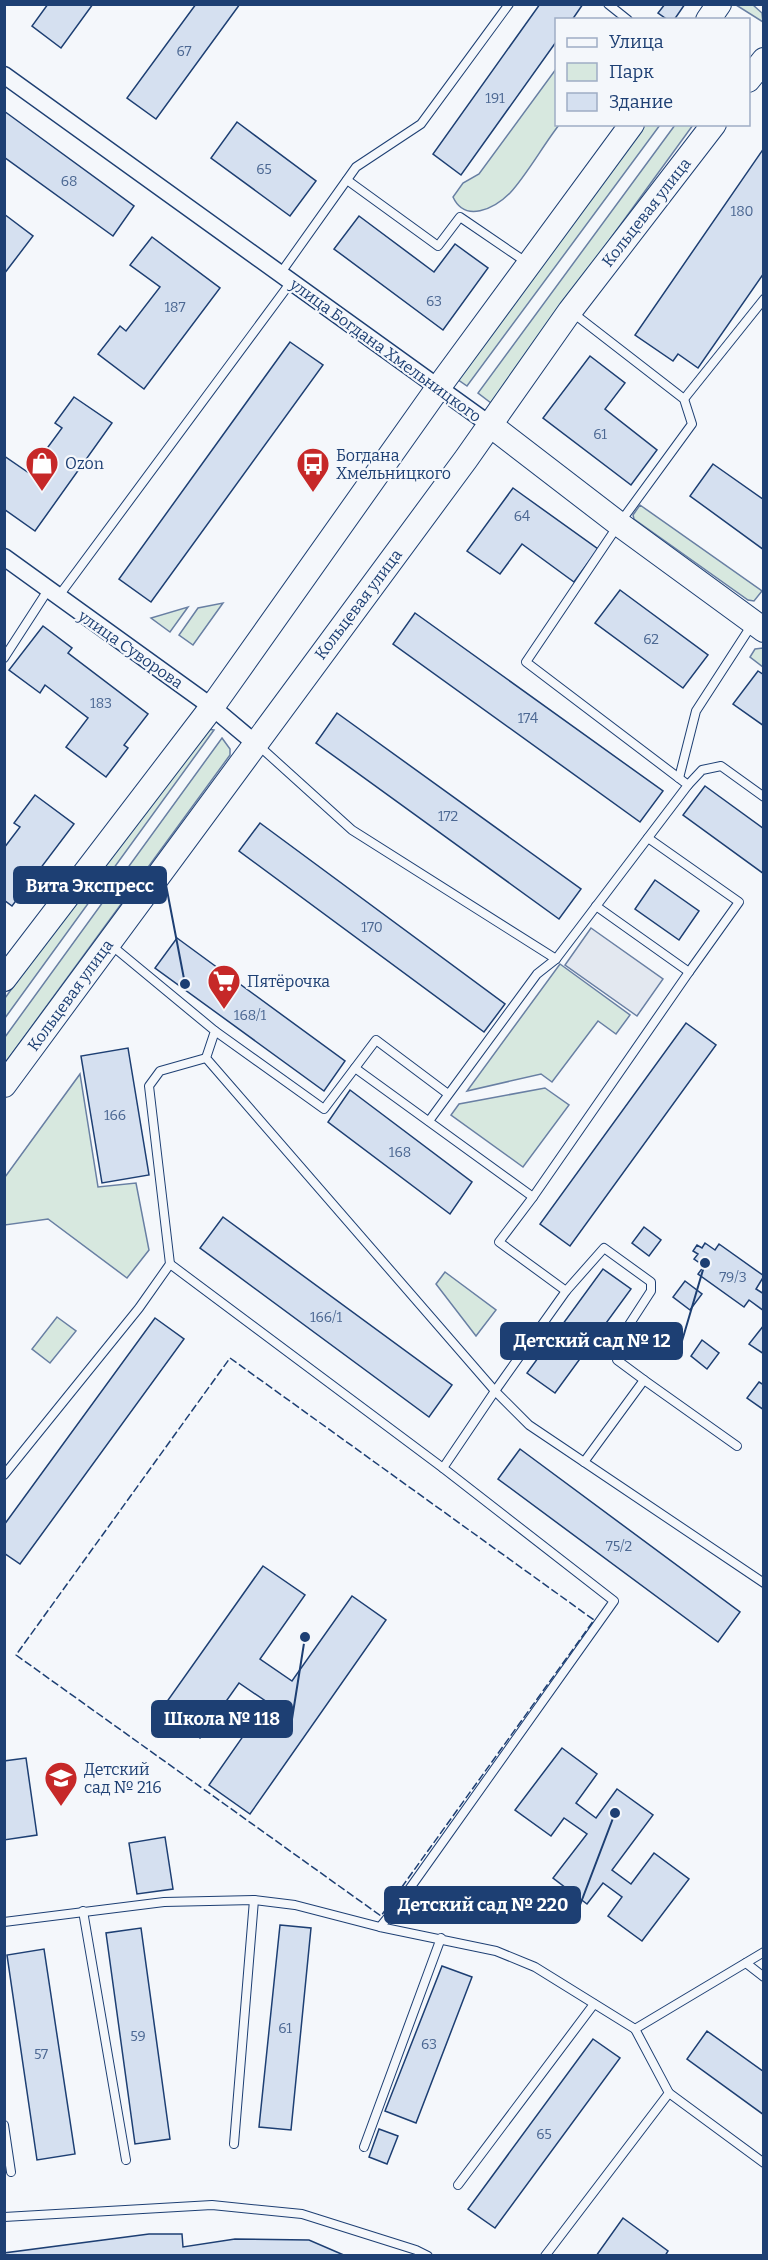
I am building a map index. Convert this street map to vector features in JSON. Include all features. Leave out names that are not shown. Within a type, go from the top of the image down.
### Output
[{"type":"main road","points":[[709,18],[719,4]]},
{"type":"main road","points":[[750,78],[764,60]]},
{"type":"main road","points":[[4,979],[212,707],[438,388],[631,126]]},
{"type":"main road","name":"Кольцевая улица","points":[[4,1085],[466,459],[570,311],[712,126]]},
{"type":"main road","name":"улица Богдана Хмельницкого","points":[[489,424],[619,524],[759,627]]},
{"type":"street","name":"улица Богдана Хмельницкого","points":[[4,75],[489,424]]},
{"type":"street","name":"улица Суворова","points":[[4,557],[212,707],[255,743]]},
{"type":"lane","points":[[4,658],[285,278],[356,167],[421,124],[509,4]]},
{"type":"lane","points":[[608,4],[626,18]]},
{"type":"lane","points":[[347,180],[438,246],[459,217],[529,264]]},
{"type":"lane","points":[[684,399],[764,299]]},
{"type":"lane","points":[[570,311],[684,399],[692,424],[619,524],[526,662],[688,785]]},
{"type":"lane","points":[[679,778],[696,711],[759,627]]},
{"type":"lane","points":[[255,743],[352,830],[556,959]]},
{"type":"lane","points":[[429,1121],[537,974],[556,959],[688,785],[702,770],[721,766],[764,797]]},
{"type":"lane","points":[[566,1291],[499,1242],[533,1197],[739,902],[648,838]]},
{"type":"lane","points":[[596,906],[689,972]]},
{"type":"lane","points":[[108,943],[215,1030],[324,1109],[376,1040],[448,1094]]},
{"type":"lane","points":[[206,1058],[215,1030]]},
{"type":"lane","points":[[4,1475],[139,1308],[170,1264],[149,1086],[160,1071],[206,1058]]},
{"type":"lane","points":[[206,1058],[495,1390],[529,1425],[764,1582]]},
{"type":"lane","points":[[355,1068],[533,1197]]},
{"type":"lane","points":[[443,1468],[495,1390],[566,1291],[604,1248],[651,1282],[651,1291],[618,1347],[617,1360],[737,1446]]},
{"type":"lane","points":[[170,1264],[443,1468],[615,1601],[399,1905],[380,1927]]},
{"type":"lane","points":[[584,1462],[644,1380]]},
{"type":"lane","points":[[234,2144],[254,1900]]},
{"type":"lane","points":[[4,1922],[164,1902],[254,1900],[295,1905],[380,1927],[496,1951],[535,1967],[635,2029],[669,2093],[764,2163]]},
{"type":"lane","points":[[82,1911],[126,2160]]},
{"type":"lane","points":[[364,2147],[441,1938]]},
{"type":"lane","points":[[635,2029],[764,1952]]},
{"type":"lane","points":[[746,1963],[764,1977]]},
{"type":"lane","points":[[458,2185],[594,2004]]},
{"type":"lane","points":[[545,2256],[669,2093]]},
{"type":"lane","points":[[4,2125],[11,2172]]},
{"type":"lane","points":[[4,2217],[212,2205],[303,2214],[416,2250],[428,2256]]},
{"type":"green space","points":[[736,5],[753,5],[762,13],[763,22]]},
{"type":"green space","points":[[555,70],[555,126],[558,126],[510,193],[488,208],[480,211],[465,210],[453,197],[463,183],[479,174]]},
{"type":"green space","points":[[641,126],[659,126],[467,386],[457,379]]},
{"type":"green space","points":[[674,126],[692,126],[491,403],[478,393]]},
{"type":"green space","points":[[640,505],[762,591],[754,601],[748,600],[634,519],[633,515]]},
{"type":"green space","points":[[223,603],[193,645],[179,635],[198,608]]},
{"type":"green space","points":[[188,607],[170,632],[151,618]]},
{"type":"green space","points":[[763,648],[763,667],[750,657],[755,649]]},
{"type":"green space","points":[[208,729],[214,730],[5,1018],[5,998],[197,734]]},
{"type":"green space","points":[[222,738],[230,749],[230,755],[5,1063],[5,1037]]},
{"type":"green space","points":[[560,964],[630,1015],[616,1034],[598,1021],[552,1082],[541,1074],[467,1091]]},
{"type":"green space","points":[[80,1074],[98,1187],[136,1183],[149,1250],[127,1278],[48,1219],[5,1225],[5,1177]]},
{"type":"green space","points":[[545,1088],[569,1105],[523,1167],[451,1115],[459,1104]]},
{"type":"green space","points":[[445,1272],[496,1310],[476,1336],[436,1284]]},
{"type":"green space","points":[[57,1317],[76,1331],[50,1363],[32,1349]]},
{"type":"shaded area","points":[[591,928],[663,979],[637,1016],[565,965]]},
{"type":"building","points":[[48,4],[93,4],[61,48],[32,26]]},
{"type":"building","points":[[196,4],[240,4],[156,119],[127,98]]},
{"type":"building","points":[[540,4],[583,4],[573,18],[555,18],[555,43],[461,175],[433,154]]},
{"type":"building","points":[[665,4],[685,4],[675,18],[665,18],[658,13]]},
{"type":"building","points":[[4,111],[134,206],[113,236],[4,157]]},
{"type":"building","points":[[237,122],[316,181],[290,216],[211,158]]},
{"type":"building","points":[[764,148],[764,273],[698,368],[678,354],[673,361],[635,335]]},
{"type":"building","points":[[4,214],[33,236],[4,274]]},
{"type":"building","points":[[359,216],[434,272],[455,244],[488,268],[443,330],[334,249]]},
{"type":"building","points":[[152,237],[220,288],[144,389],[98,354],[120,326],[126,331],[160,287],[130,265]]},
{"type":"building","points":[[290,342],[323,365],[151,602],[119,579]]},
{"type":"building","points":[[590,356],[625,383],[605,409],[657,450],[631,485],[543,418]]},
{"type":"building","points":[[74,397],[112,423],[35,531],[4,509],[4,456],[29,473],[62,428],[55,423]]},
{"type":"building","points":[[713,464],[764,500],[764,550],[690,496]]},
{"type":"building","points":[[513,488],[598,549],[574,582],[522,544],[500,574],[467,551]]},
{"type":"building","points":[[620,590],[708,655],[683,688],[595,623]]},
{"type":"building","points":[[415,613],[663,791],[640,822],[393,644]]},
{"type":"building","points":[[43,626],[72,648],[68,653],[148,714],[124,745],[128,748],[106,777],[66,747],[88,718],[45,685],[40,693],[9,670]]},
{"type":"building","points":[[758,671],[764,675],[764,726],[733,704]]},
{"type":"building","points":[[337,713],[581,889],[559,919],[316,743]]},
{"type":"building","points":[[705,786],[764,829],[764,874],[683,815]]},
{"type":"building","points":[[35,795],[74,824],[12,906],[4,900],[4,848],[20,827],[14,823]]},
{"type":"building","points":[[260,823],[505,1004],[484,1032],[239,851]]},
{"type":"building","points":[[655,880],[699,911],[679,940],[635,909]]},
{"type":"building","points":[[177,938],[345,1061],[324,1091],[155,968]]},
{"type":"building","points":[[686,1023],[716,1045],[570,1246],[540,1224]]},
{"type":"building","points":[[128,1048],[149,1175],[102,1183],[81,1056]]},
{"type":"building","points":[[350,1090],[472,1182],[450,1214],[328,1122]]},
{"type":"building","points":[[223,1217],[452,1385],[429,1417],[200,1248]]},
{"type":"building","points":[[644,1227],[661,1240],[649,1256],[632,1243]]},
{"type":"building","points":[[705,1243],[715,1250],[719,1244],[764,1276],[756,1289],[764,1294],[764,1311],[749,1300],[744,1307],[698,1274],[704,1266],[694,1259],[698,1254],[693,1251],[697,1245],[702,1248]]},
{"type":"building","points":[[603,1269],[631,1289],[555,1393],[527,1373]]},
{"type":"building","points":[[685,1281],[702,1294],[690,1310],[673,1297]]},
{"type":"building","points":[[155,1318],[184,1339],[20,1564],[4,1553],[4,1525]]},
{"type":"building","points":[[764,1325],[764,1354],[749,1344]]},
{"type":"building","points":[[702,1340],[719,1353],[707,1369],[691,1356]]},
{"type":"building","points":[[759,1382],[764,1385],[764,1410],[747,1398]]},
{"type":"building","points":[[520,1449],[740,1612],[718,1642],[498,1479]]},
{"type":"building","points":[[263,1566],[305,1595],[260,1659],[292,1681],[352,1596],[386,1620],[250,1814],[209,1785],[267,1702],[239,1683],[200,1738],[161,1710]]},
{"type":"building","points":[[562,1748],[597,1774],[576,1803],[596,1818],[617,1789],[653,1815],[612,1870],[631,1884],[654,1853],[689,1879],[642,1941],[608,1916],[622,1897],[603,1883],[587,1904],[553,1878],[587,1834],[564,1818],[551,1836],[515,1810]]},
{"type":"building","points":[[26,1758],[37,1835],[4,1840],[4,1761]]},
{"type":"building","points":[[165,1837],[173,1889],[137,1894],[129,1843]]},
{"type":"building","points":[[280,1925],[311,1928],[291,2130],[259,2127]]},
{"type":"building","points":[[141,1928],[170,2139],[135,2144],[106,1933]]},
{"type":"building","points":[[44,1949],[75,2154],[37,2160],[7,1955]]},
{"type":"building","points":[[442,1966],[472,1977],[416,2123],[385,2111]]},
{"type":"building","points":[[707,2031],[764,2072],[764,2115],[687,2059]]},
{"type":"building","points":[[593,2039],[620,2058],[495,2228],[468,2209]]},
{"type":"building","points":[[379,2129],[398,2136],[387,2164],[369,2157]]},
{"type":"building","points":[[623,2218],[668,2251],[665,2256],[596,2256]]},
{"type":"building","points":[[149,2234],[182,2234],[183,2247],[235,2239],[309,2240],[346,2256],[4,2256],[4,2253]]},
{"type":"fence","points":[[230,1358],[594,1620],[381,1916],[16,1655],[230,1358]]},
{"type":"place","name":"Ozon","points":[[42,492]]},
{"type":"place","name":"Богдана Хмельницкого","points":[[313,493]]},
{"type":"place","name":"Вита Экспресс","points":[[185,984]]},
{"type":"place","name":"Пятёрочка","points":[[224,1010]]},
{"type":"place","name":"Детский сад № 12","points":[[705,1263]]},
{"type":"place","name":"Школа № 118","points":[[305,1637]]},
{"type":"place","name":"Детский сад № 216","points":[[61,1807]]},
{"type":"place","name":"Детский сад № 220","points":[[615,1813]]}]
